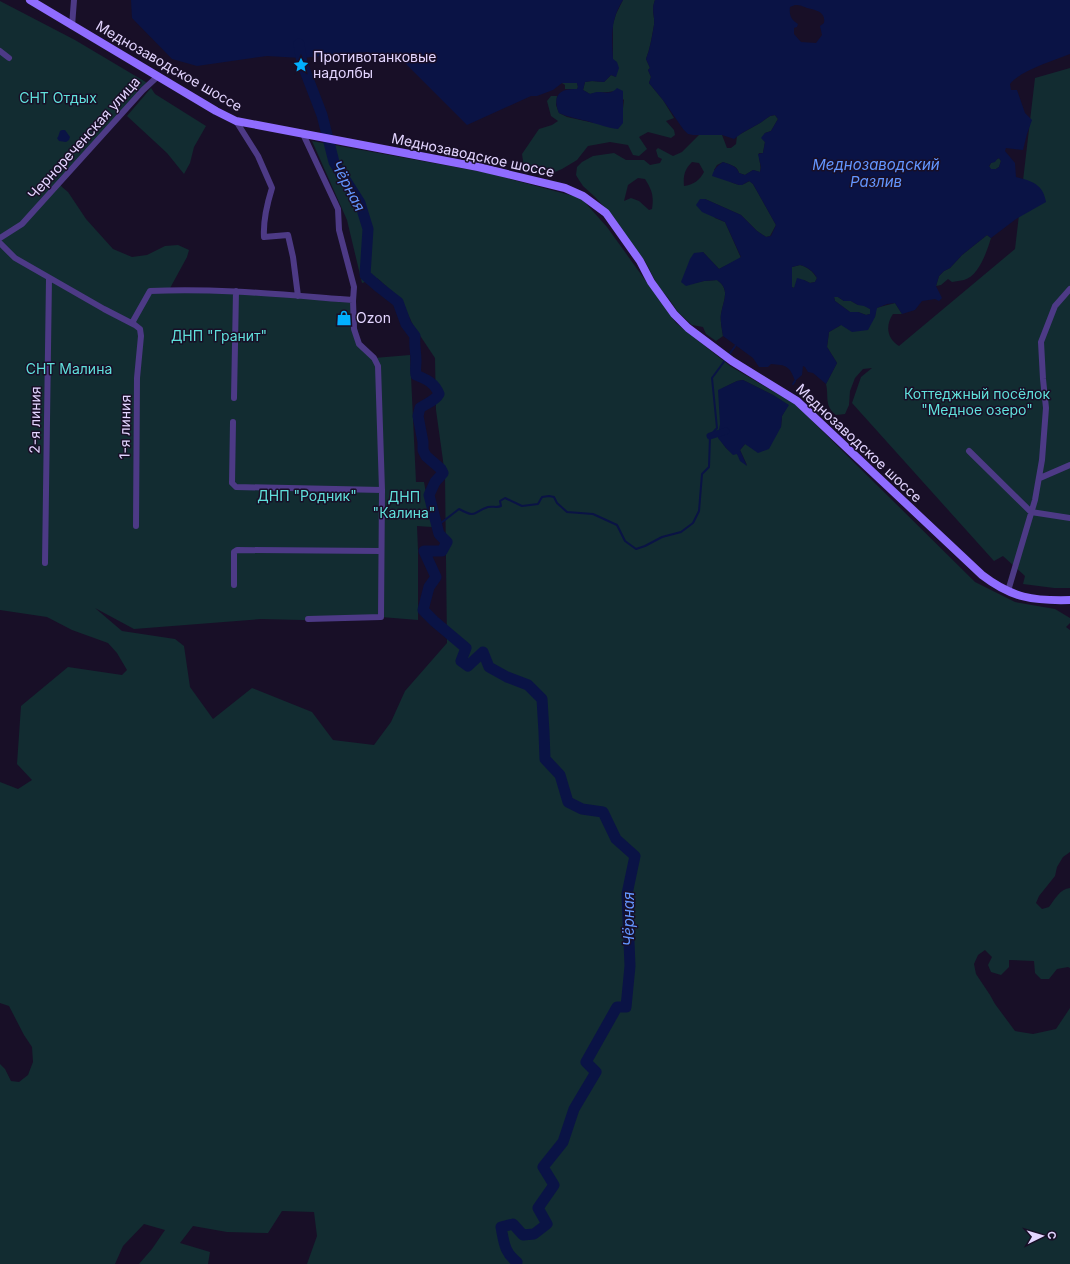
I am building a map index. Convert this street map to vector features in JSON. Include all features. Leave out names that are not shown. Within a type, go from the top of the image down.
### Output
[{"type":"main road","name":"Меднозаводское шоссе","points":[[30,0],[157,77],[236,121],[478,167],[565,188],[583,196],[606,213],[640,261],[651,282],[674,314],[688,328],[732,361],[798,401],[982,574],[995,584],[1020,596],[1037,600],[1070,600]]},
{"type":"street","points":[[72,26],[74,0]]},
{"type":"street","points":[[0,51],[8,58]]},
{"type":"street","name":"Чернореченская улица","points":[[0,238],[22,224],[30,216],[143,90],[157,77]]},
{"type":"street","points":[[236,121],[258,156],[272,188],[268,203],[264,237],[288,235],[293,258],[298,296]]},
{"type":"street","points":[[304,134],[338,209],[339,230],[354,287],[354,329],[359,344],[374,358],[378,366],[382,490],[381,617],[308,619]]},
{"type":"street","points":[[0,244],[15,258],[132,323],[150,291],[172,290],[236,292],[353,300]]},
{"type":"street","name":"2-я линия","points":[[45,563],[49,278]]},
{"type":"street","points":[[1008,591],[1040,478],[1046,408],[1041,342],[1055,306],[1070,289]]},
{"type":"street","points":[[234,398],[236,292]]},
{"type":"street","name":"1-я линия","points":[[132,323],[140,329],[141,336],[137,378],[136,526]]},
{"type":"street","points":[[233,422],[232,483],[236,487],[382,490]]},
{"type":"street","points":[[969,451],[1031,512],[1070,518]]},
{"type":"street","points":[[1040,478],[1070,464]]},
{"type":"street","points":[[234,585],[234,552],[237,550],[381,551]]},
{"type":"green space","points":[[623,0],[655,0],[653,7],[654,25],[646,59],[650,68],[648,70],[651,77],[649,83],[663,100],[674,118],[666,121],[674,130],[675,135],[671,138],[648,132],[639,137],[647,149],[639,156],[633,155],[628,145],[610,142],[588,146],[577,160],[555,172],[524,168],[522,154],[539,129],[552,125],[558,121],[551,116],[547,101],[551,96],[557,96],[556,105],[559,113],[567,117],[594,123],[623,108],[624,100],[615,91],[590,94],[583,90],[585,82],[604,82],[611,75],[616,77],[613,59],[613,24]]},
{"type":"green space","points":[[0,1],[75,40],[149,84],[59,183],[68,192],[86,219],[113,249],[132,257],[147,255],[165,246],[178,245],[189,250],[187,257],[169,290],[354,300],[359,344],[374,358],[410,355],[416,482],[424,482],[432,527],[417,526],[418,620],[381,617],[303,620],[261,619],[134,629],[95,608],[122,631],[175,639],[184,646],[190,687],[213,719],[252,688],[312,712],[333,740],[374,745],[391,722],[405,691],[447,643],[445,475],[436,410],[435,358],[413,325],[401,299],[377,278],[362,283],[347,220],[312,141],[488,173],[581,198],[607,227],[676,323],[730,366],[795,404],[975,582],[1015,602],[1055,609],[1070,618],[1070,623],[1066,627],[1070,630],[1070,852],[1063,857],[1057,867],[1055,876],[1039,896],[1036,903],[1042,909],[1049,907],[1063,890],[1070,888],[1070,968],[1057,969],[1049,979],[1041,979],[1035,973],[1034,961],[1009,960],[1009,967],[1001,975],[991,972],[988,965],[992,957],[985,950],[978,955],[974,964],[976,974],[995,1004],[1015,1031],[1033,1034],[1056,1029],[1070,1008],[1070,1264],[307,1264],[317,1236],[314,1212],[282,1211],[268,1233],[227,1232],[193,1226],[180,1243],[210,1252],[208,1264],[139,1264],[152,1249],[165,1230],[144,1224],[123,1246],[115,1264],[0,1264],[0,1064],[5,1069],[11,1081],[19,1082],[28,1075],[33,1062],[32,1047],[9,1006],[0,1003],[0,782],[18,789],[32,780],[17,764],[21,706],[68,667],[122,675],[127,670],[117,653],[108,643],[72,630],[47,617],[0,610]],"holes":[[[743,380],[773,395],[788,405],[782,416],[781,427],[745,444],[740,450],[747,465],[737,454],[733,454],[726,448],[719,438],[723,388],[737,381]]]},
{"type":"green space","name":"Коттеджный посёлок \"Медное озеро\"","points":[[1070,68],[1070,588],[1054,588],[1023,584],[1025,576],[1003,556],[994,561],[852,403],[861,377],[872,368],[863,369],[855,378],[850,391],[849,405],[845,414],[836,415],[832,412],[828,404],[826,384],[837,363],[827,347],[829,332],[841,325],[875,317],[876,308],[895,303],[902,314],[893,314],[890,318],[888,332],[895,343],[899,346],[1015,249],[1035,78]]},
{"type":"green space","points":[[562,83],[577,83],[578,87],[577,89],[565,89],[565,85]]},
{"type":"green space","points":[[151,88],[155,94],[206,126],[194,147],[190,163],[184,174],[167,153],[127,116]]},
{"type":"green space","points":[[775,115],[778,119],[771,131],[765,133],[762,138],[765,142],[763,153],[759,153],[761,167],[760,172],[753,170],[745,175],[739,173],[735,167],[723,162],[717,165],[714,170],[733,183],[741,185],[750,181],[753,184],[776,225],[770,236],[766,237],[757,231],[741,215],[705,199],[715,218],[725,222],[741,258],[719,269],[703,252],[686,285],[717,280],[724,288],[725,296],[721,317],[723,336],[716,341],[706,334],[703,327],[692,325],[678,312],[658,286],[645,261],[632,245],[613,216],[583,186],[576,175],[577,167],[582,162],[593,156],[614,153],[626,160],[644,160],[650,165],[660,163],[662,159],[658,157],[656,150],[658,148],[673,156],[682,152],[699,135],[722,135],[727,148],[731,148],[736,144],[737,136],[770,116]],"holes":[[[692,162],[699,163],[704,172],[696,182],[684,186],[685,172]],[[638,178],[645,179],[649,186],[653,197],[652,209],[649,210],[639,201],[631,198],[624,201],[628,185]]]},
{"type":"green space","points":[[999,158],[1001,161],[999,167],[996,169],[991,169],[989,167],[991,163]]},
{"type":"green space","points":[[987,235],[991,238],[985,256],[974,274],[964,280],[952,282],[948,279],[941,285],[936,286],[939,276],[944,271],[950,268],[962,255]]},
{"type":"green space","points":[[800,265],[810,270],[817,278],[815,282],[810,283],[804,280],[794,288],[792,287],[792,267]]},
{"type":"green space","points":[[834,297],[838,297],[844,301],[851,301],[858,305],[864,305],[870,309],[870,314],[866,315],[858,312],[850,312],[835,301]]},
{"type":"water","points":[[131,0],[623,0],[616,15],[613,29],[613,59],[617,62],[619,68],[616,77],[611,75],[604,82],[585,82],[583,90],[590,94],[596,92],[610,92],[617,88],[623,91],[623,123],[618,129],[569,117],[559,113],[556,102],[559,94],[566,90],[577,89],[578,87],[577,83],[562,83],[553,90],[537,96],[531,96],[467,125],[405,63],[367,52],[301,58],[267,56],[197,66],[172,59],[132,18]]},
{"type":"water","name":"Меднозаводский Разлив","points":[[655,0],[1070,0],[1070,54],[1029,70],[1010,84],[1011,90],[1017,90],[1025,113],[1032,120],[1023,150],[1006,148],[1005,151],[1015,163],[1016,177],[1036,184],[1045,196],[1046,202],[1016,219],[991,238],[987,235],[962,255],[950,268],[944,271],[939,276],[936,286],[942,298],[939,301],[935,299],[922,301],[915,310],[902,314],[895,303],[887,304],[877,308],[875,317],[868,330],[852,332],[841,325],[829,332],[827,347],[837,363],[826,384],[813,373],[808,372],[803,366],[802,375],[795,381],[787,367],[771,364],[768,367],[759,367],[753,358],[723,336],[721,317],[725,292],[721,284],[717,280],[704,281],[686,286],[681,282],[694,253],[703,252],[719,269],[741,257],[725,222],[702,212],[696,205],[700,199],[705,199],[741,215],[757,231],[766,237],[771,236],[776,225],[753,184],[749,181],[739,185],[712,176],[716,168],[723,162],[736,168],[739,173],[745,175],[753,170],[760,172],[761,167],[758,154],[763,153],[765,142],[761,138],[765,133],[771,131],[778,119],[775,115],[770,116],[734,139],[722,135],[688,134],[649,83],[651,77],[648,70],[650,68],[646,59],[654,25]],"holes":[[[800,5],[822,14],[824,19],[824,23],[820,26],[822,35],[816,43],[801,42],[794,34],[794,28],[797,27],[798,24],[791,17],[790,7]],[[999,158],[1001,161],[999,167],[996,169],[991,169],[989,166]],[[800,265],[808,268],[817,278],[815,282],[810,283],[797,278],[794,288],[792,287],[792,267]],[[834,297],[838,297],[844,301],[851,301],[870,309],[870,314],[866,315],[858,312],[850,312],[835,301]]]},
{"type":"water","points":[[62,130],[65,130],[70,137],[66,142],[59,141],[57,138]]},
{"type":"water","points":[[743,380],[789,405],[782,416],[781,427],[769,449],[758,453],[745,444],[740,450],[747,466],[740,461],[737,454],[733,455],[718,438],[720,424],[718,390],[737,381]]},
{"type":"waterway","name":"Чёрная","points":[[299,44],[302,63],[322,115],[334,162],[360,203],[368,229],[365,275],[398,302],[406,324],[415,336],[416,375],[433,384],[439,394],[433,400],[420,408],[418,416],[423,450],[426,456],[441,469],[443,473],[435,482],[429,495],[439,534],[447,542],[442,551],[424,551],[436,577],[429,587],[423,610],[466,648],[461,661],[468,666],[483,652],[489,667],[507,677],[528,685],[542,699],[545,759],[560,775],[568,802],[582,809],[603,812],[616,839],[635,856],[627,894],[630,966],[626,1007],[617,1007],[586,1062],[596,1072],[574,1109],[563,1142],[543,1167],[554,1185],[538,1208],[547,1224],[534,1234],[523,1235],[513,1224],[501,1227],[505,1246],[509,1254],[517,1262],[516,1264]]},
{"type":"waterway","points":[[728,356],[736,345]]},
{"type":"waterway","points":[[437,526],[459,509],[469,514],[475,514],[488,507],[501,506],[500,501],[505,498],[522,506],[538,504],[542,497],[549,496],[554,497],[557,503],[567,512],[593,514],[617,525],[625,541],[636,549],[662,537],[681,532],[693,523],[699,511],[702,474],[709,467],[710,436],[717,428],[712,378],[726,359]]},
{"type":"waterway","points":[[710,436],[726,431]]},
{"type":"place","name":"Противотанковые надолбы","points":[[301,65]]},
{"type":"place","name":"Ozon","points":[[344,318]]},
{"type":"park label","name":"СНТ Отдых","points":[[58,98]]},
{"type":"park label","name":"ДНП \"Гранит\"","points":[[219,336]]},
{"type":"park label","name":"СНТ Малина","points":[[69,369]]},
{"type":"park label","name":"ДНП \"Родник\"","points":[[307,496]]},
{"type":"park label","name":"ДНП \"Калина\"","points":[[404,506]]}]
